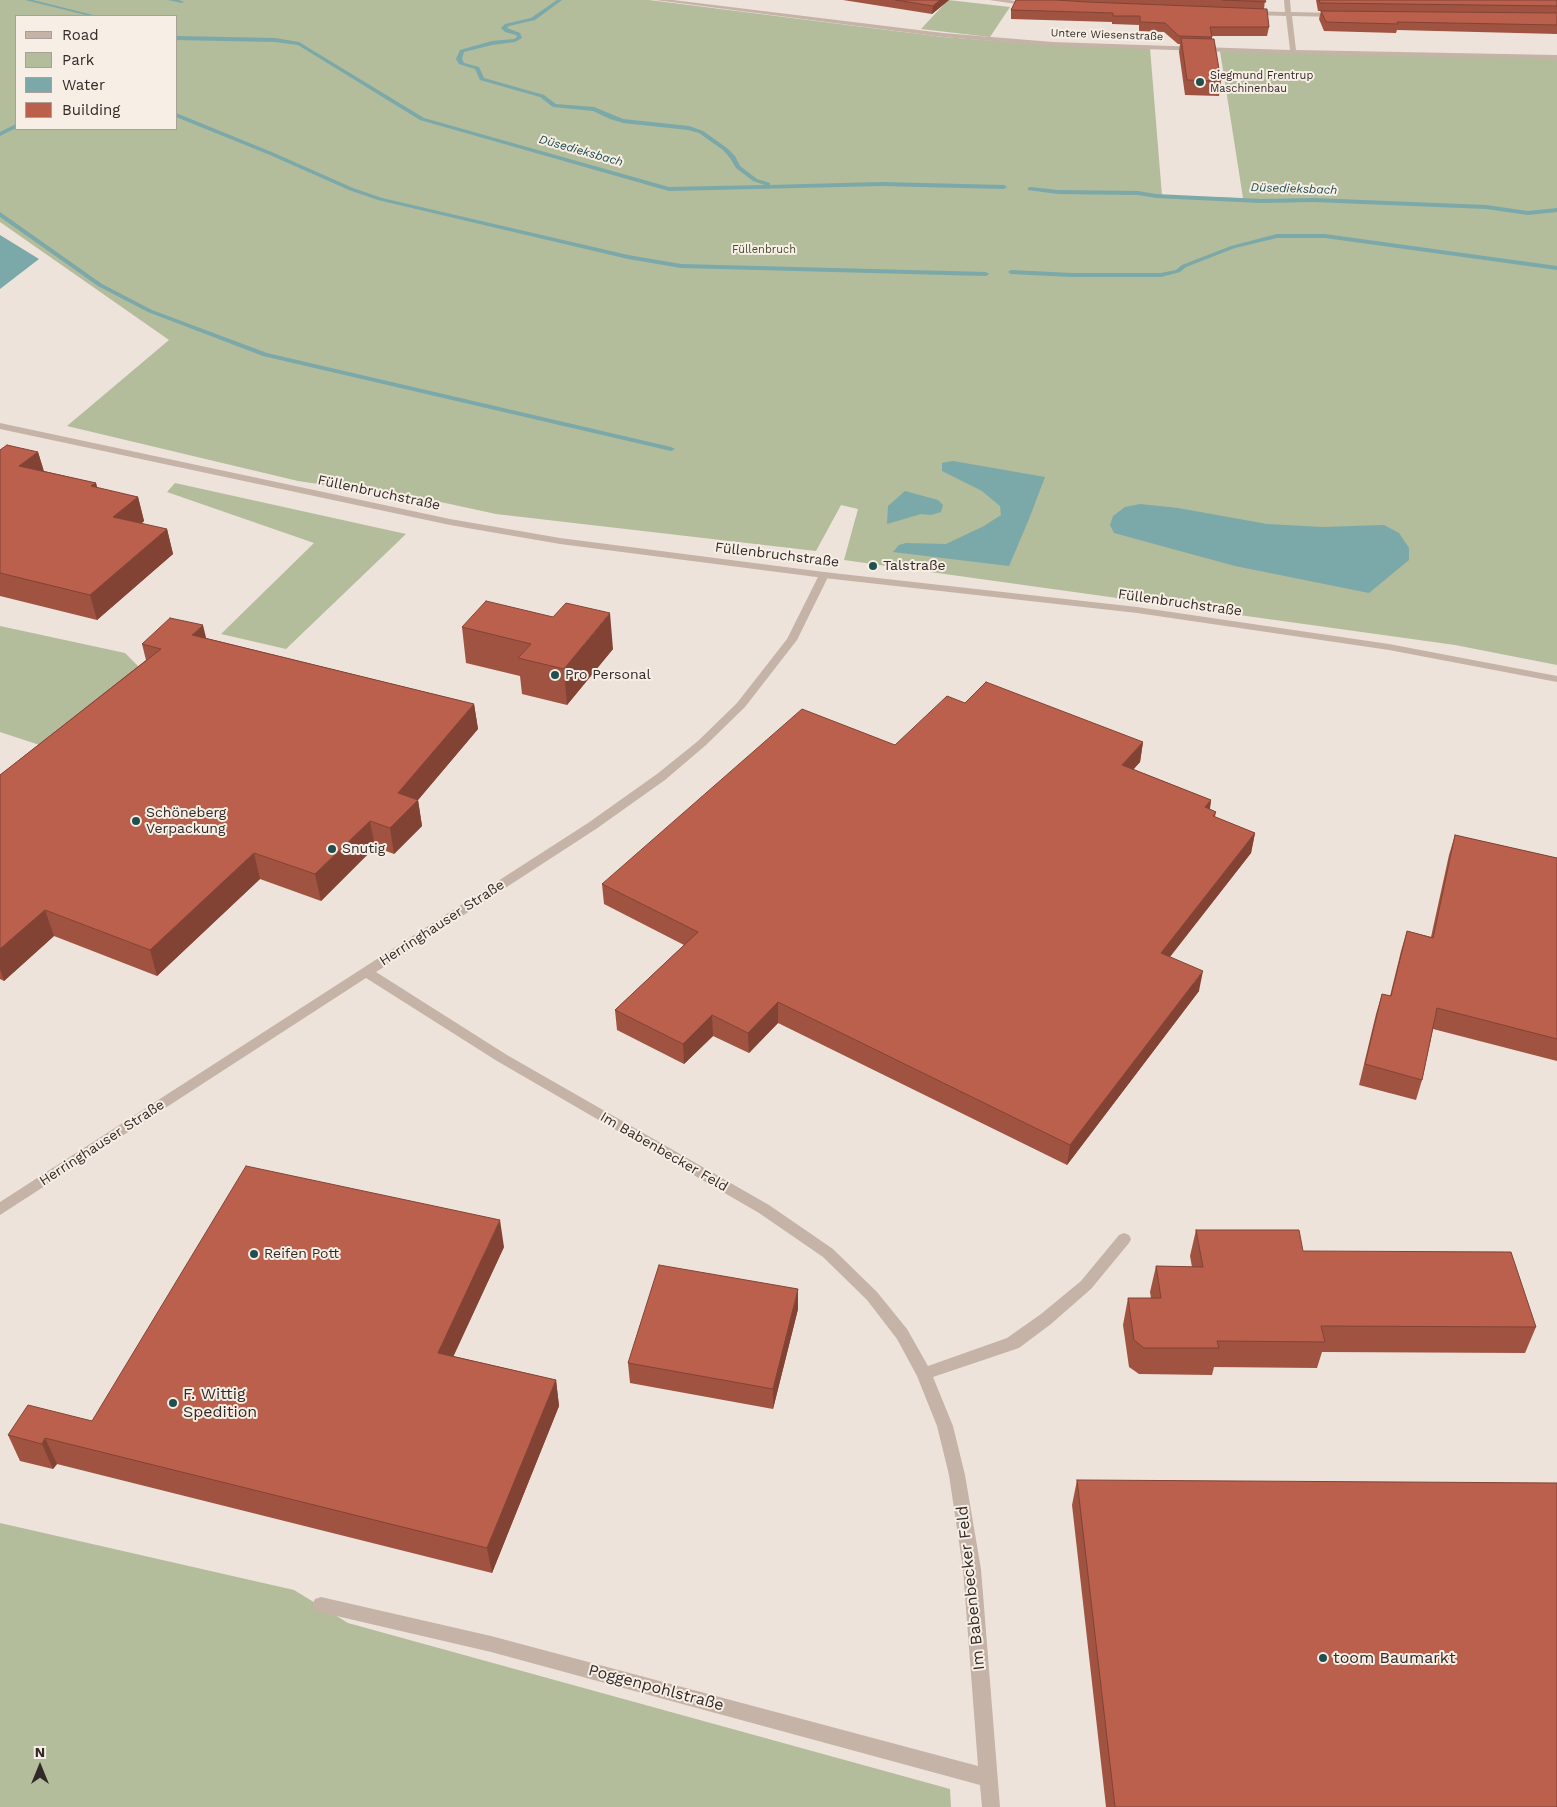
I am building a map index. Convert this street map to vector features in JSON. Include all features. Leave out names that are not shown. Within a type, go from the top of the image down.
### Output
[{"type":"street","name":"Untere Wiesenstraße","points":[[658,0],[968,37],[1053,44],[1293,52],[1557,57]]},
{"type":"street","points":[[992,0],[1033,4]]},
{"type":"street","points":[[1287,0],[1293,52]]},
{"type":"street","points":[[1241,13],[1349,16]]},
{"type":"street","name":"Füllenbruchstraße","points":[[0,426],[450,522],[560,541],[824,575],[1137,610],[1389,647],[1557,679]]},
{"type":"street","name":"Herringhauser Straße","points":[[0,1209],[592,826],[661,777],[702,743],[741,705],[792,640],[824,575]]},
{"type":"street","name":"Im Babenbecker Feld","points":[[366,972],[502,1058],[764,1209],[828,1253],[872,1296],[902,1334],[924,1374],[945,1426],[957,1475],[972,1569],[991,1807]]},
{"type":"street","points":[[924,1374],[1012,1343],[1046,1319],[1086,1285],[1124,1239]]},
{"type":"street","name":"Poggenpohlstraße","points":[[321,1605],[491,1644],[990,1778]]},
{"type":"green space","name":"Füllenbruch","points":[[0,0],[649,0],[943,37],[1051,45],[1150,48],[1162,196],[1243,198],[1220,51],[1557,58],[1557,665],[1455,645],[844,560],[858,509],[841,505],[816,551],[496,514],[436,501],[298,481],[67,426],[169,340],[0,222]]},
{"type":"green space","points":[[948,0],[1010,7],[990,37],[921,29]]},
{"type":"green space","points":[[175,483],[406,534],[286,649],[221,634],[314,543],[167,492]]},
{"type":"green space","points":[[0,626],[125,653],[145,673],[61,752],[0,732]]},
{"type":"green space","points":[[0,1523],[294,1590],[348,1623],[950,1789],[951,1807],[0,1807]]},
{"type":"water","points":[[0,235],[39,259],[0,289]]},
{"type":"water","points":[[953,461],[1045,477],[1009,566],[893,552],[899,545],[906,543],[946,544],[984,526],[1001,515],[1000,506],[982,491],[942,471],[942,463]]},
{"type":"water","points":[[905,491],[938,500],[943,505],[941,512],[931,515],[921,514],[887,524],[888,506]]},
{"type":"water","points":[[1140,504],[1178,508],[1267,524],[1322,527],[1384,525],[1399,533],[1409,548],[1409,560],[1369,593],[1235,566],[1114,533],[1110,525],[1113,516],[1125,507]]},
{"type":"building","points":[[896,0],[940,0],[933,6]]},
{"type":"building","points":[[1016,0],[1267,9],[1269,27],[1210,27],[1212,37],[1179,36],[1165,23],[1140,22],[1140,16],[1113,16],[1113,13],[1011,10]]},
{"type":"building","points":[[1223,0],[1265,0],[1266,2]]},
{"type":"building","points":[[1319,0],[1557,0],[1557,6],[1320,3]]},
{"type":"building","points":[[1321,11],[1557,13],[1557,25],[1326,22]]},
{"type":"building","points":[[1181,38],[1214,39],[1221,81],[1187,80]]},
{"type":"building","points":[[7,445],[38,452],[19,466],[96,483],[91,486],[138,497],[113,517],[167,529],[90,595],[0,573],[0,450]]},
{"type":"building","points":[[486,601],[553,617],[566,603],[610,613],[564,669],[518,658],[531,644],[462,627]]},
{"type":"building","name":"Schöneberg Verpackung","points":[[170,618],[203,625],[192,635],[474,704],[398,793],[418,800],[390,828],[370,821],[315,874],[254,853],[150,950],[45,910],[0,949],[0,775],[161,649],[142,644]]},
{"type":"building","points":[[986,682],[1143,742],[1122,765],[1211,800],[1205,807],[1216,812],[1213,816],[1255,833],[1161,953],[1203,971],[1070,1145],[778,1002],[748,1033],[712,1015],[683,1044],[615,1010],[698,932],[602,884],[802,709],[895,745],[947,696],[965,703]]},
{"type":"building","points":[[1455,835],[1557,858],[1557,1039],[1437,1008],[1422,1080],[1365,1064],[1382,994],[1391,996],[1407,931],[1433,938]]},
{"type":"building","points":[[246,1166],[500,1220],[438,1353],[556,1380],[487,1548],[45,1438],[42,1444],[8,1435],[28,1405],[92,1421]]},
{"type":"building","points":[[1196,1230],[1299,1230],[1303,1251],[1511,1252],[1536,1327],[1321,1326],[1325,1342],[1217,1341],[1219,1348],[1144,1348],[1134,1340],[1128,1298],[1161,1298],[1156,1266],[1203,1267]]},
{"type":"building","points":[[659,1265],[798,1289],[773,1389],[628,1363]]},
{"type":"building","name":"toom Baumarkt","points":[[1077,1480],[1557,1483],[1557,1807],[1115,1807]]},
{"type":"waterway","name":"Düsedieksbach","points":[[27,0],[91,15]]},
{"type":"waterway","points":[[170,0],[182,2]]},
{"type":"waterway","points":[[560,0],[533,19],[507,25],[504,28],[507,31],[518,34],[520,37],[515,40],[492,43],[462,51],[459,59],[462,64],[477,68],[482,79],[542,96],[555,106],[594,109],[623,121],[689,128],[701,132],[725,149],[733,157],[738,167],[755,180],[768,184]]},
{"type":"waterway","name":"Düsedieksbach","points":[[178,38],[275,40],[299,44],[422,119],[669,189],[881,184],[1004,187]]},
{"type":"waterway","points":[[178,116],[351,189],[380,199],[628,257],[681,266],[986,274]]},
{"type":"waterway","points":[[0,134],[15,126]]},
{"type":"waterway","name":"Düsedieksbach","points":[[1030,189],[1058,192],[1138,193],[1156,196],[1261,201],[1314,200],[1486,207],[1528,213],[1557,210]]},
{"type":"waterway","points":[[0,214],[100,285],[150,311],[265,355],[671,449]]},
{"type":"waterway","points":[[1011,272],[1072,275],[1161,275],[1178,271],[1184,266],[1233,247],[1277,236],[1325,236],[1557,268]]},
{"type":"place","name":"Siegmund Frentrup Maschinenbau","points":[[1200,82]]},
{"type":"place","name":"Talstraße","points":[[873,566]]},
{"type":"place","name":"Pro Personal","points":[[555,675]]},
{"type":"place","name":"Schöneberg Verpackung","points":[[136,821]]},
{"type":"place","name":"Snutig","points":[[332,849]]},
{"type":"place","name":"Reifen Pott","points":[[254,1254]]},
{"type":"place","name":"F. Wittig Spedition","points":[[173,1403]]},
{"type":"place","name":"toom Baumarkt","points":[[1323,1658]]}]
